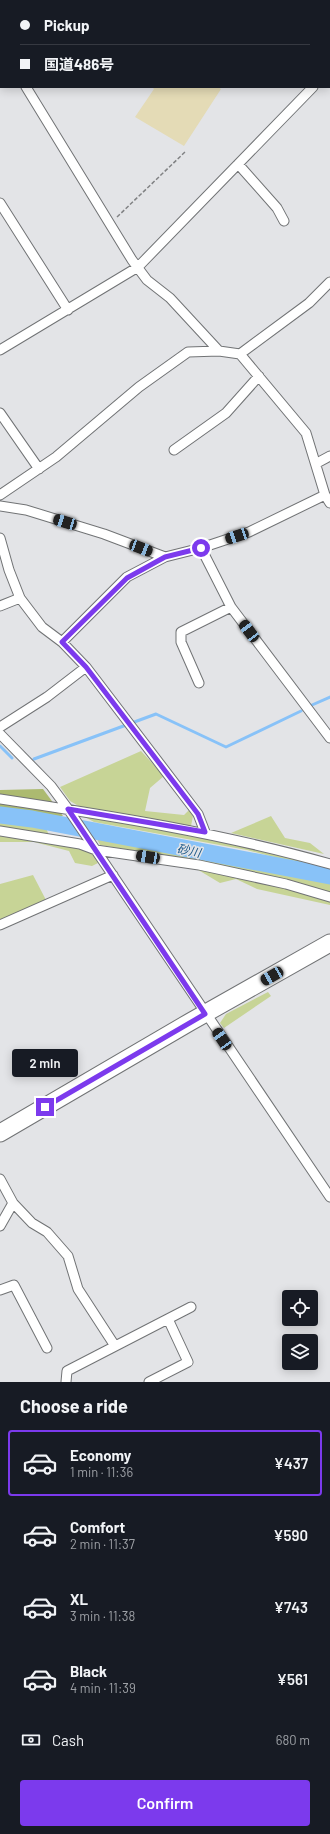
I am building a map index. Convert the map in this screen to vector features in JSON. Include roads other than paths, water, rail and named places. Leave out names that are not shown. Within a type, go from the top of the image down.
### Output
[{"type":"highway","points":[[0,1133],[205,1014],[328,948]]},
{"type":"street","points":[[28,88],[132,260],[147,280],[170,298],[219,351]]},
{"type":"street","points":[[0,350],[138,267],[312,88]]},
{"type":"street","points":[[238,164],[277,208],[284,221]]},
{"type":"street","points":[[0,203],[68,310]]},
{"type":"street","points":[[240,354],[308,303],[330,282]]},
{"type":"street","points":[[0,495],[56,458],[138,387],[188,352],[219,351],[240,354],[306,433],[328,499],[249,532],[201,548],[165,557],[127,578],[62,642]]},
{"type":"street","points":[[174,450],[226,413],[259,376]]},
{"type":"street","points":[[0,413],[39,469]]},
{"type":"street","points":[[317,463],[330,456]]},
{"type":"street","points":[[0,506],[26,510],[104,534],[165,557]]},
{"type":"street","points":[[0,538],[9,570],[20,598],[42,627],[62,642],[86,667],[198,814],[205,832]]},
{"type":"street","points":[[201,548],[232,608],[330,738]]},
{"type":"street","points":[[0,606],[20,598]]},
{"type":"street","points":[[199,683],[180,642],[181,632],[232,608]]},
{"type":"street","points":[[0,726],[47,697],[86,667]]},
{"type":"street","points":[[0,734],[51,786],[68,809],[330,1197]]},
{"type":"street","points":[[0,799],[205,832],[267,846],[330,864]]},
{"type":"street","points":[[0,831],[80,844],[96,850],[199,864],[286,884],[330,897]]},
{"type":"street","points":[[0,925],[113,875]]},
{"type":"street","points":[[0,1179],[13,1203],[32,1223],[47,1232],[68,1256],[78,1289],[114,1346]]},
{"type":"street","points":[[0,1226],[13,1203]]},
{"type":"street","points":[[0,1290],[14,1285],[47,1348]]},
{"type":"street","points":[[66,1382],[67,1371],[191,1307]]},
{"type":"street","points":[[149,1382],[188,1362],[168,1319]]},
{"type":"waterway","points":[[312,705],[330,697]]},
{"type":"waterway","points":[[34,759],[156,714],[226,747],[301,711]]},
{"type":"waterway","points":[[0,746],[12,758]]},
{"type":"waterway","name":"砂川","points":[[0,815],[32,819],[330,876]]}]
